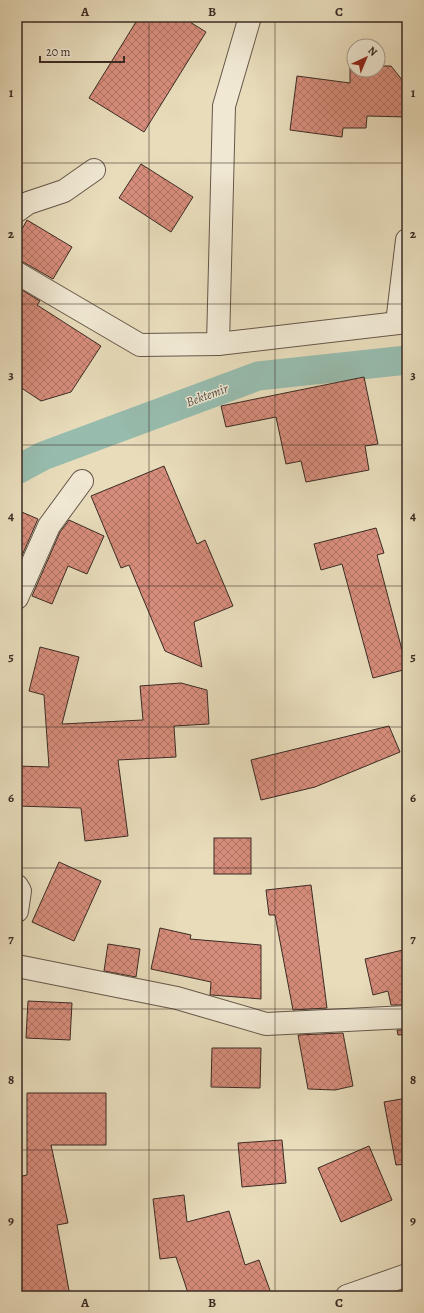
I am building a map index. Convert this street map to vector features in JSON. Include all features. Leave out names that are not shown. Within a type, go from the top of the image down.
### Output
[{"type":"street","points":[[218,344],[224,106],[250,17]]},
{"type":"street","points":[[17,211],[28,203],[64,191],[94,170]]},
{"type":"street","points":[[17,273],[140,345],[218,344],[402,322],[407,240]]},
{"type":"street","points":[[17,598],[49,526],[82,481]]},
{"type":"street","points":[[17,886],[20,891],[17,911]]},
{"type":"street","points":[[17,966],[178,998],[266,1024],[407,1017]]},
{"type":"street","points":[[347,1296],[407,1275]]},
{"type":"building","points":[[139,17],[182,17],[206,32],[144,132],[89,98]]},
{"type":"building","points":[[386,66],[391,66],[407,86],[407,117],[367,116],[366,128],[343,128],[342,137],[290,130],[297,76],[350,83],[350,78],[386,78]]},
{"type":"building","points":[[141,164],[193,197],[171,232],[119,198]]},
{"type":"building","points":[[27,220],[72,247],[53,279],[23,262],[17,261],[17,238]]},
{"type":"building","points":[[17,287],[40,301],[37,305],[101,346],[71,392],[41,401],[17,385]]},
{"type":"building","points":[[364,377],[378,444],[365,446],[369,470],[306,482],[301,461],[286,464],[276,417],[226,427],[221,406]]},
{"type":"building","points":[[164,466],[197,544],[205,540],[233,606],[194,622],[202,667],[165,651],[129,565],[121,568],[91,496]]},
{"type":"building","points":[[17,510],[38,519],[17,567]]},
{"type":"building","points":[[69,520],[104,536],[87,574],[68,566],[52,604],[32,596],[60,532]]},
{"type":"building","points":[[376,528],[384,553],[377,555],[407,669],[373,678],[342,564],[321,570],[314,544]]},
{"type":"building","points":[[40,647],[79,657],[62,724],[143,720],[140,686],[181,683],[207,690],[209,724],[174,726],[176,757],[118,760],[128,836],[85,841],[81,808],[17,806],[17,766],[49,767],[44,695],[29,691]]},
{"type":"building","points":[[389,726],[400,752],[315,787],[261,800],[251,760]]},
{"type":"building","points":[[214,838],[251,838],[251,874],[214,874]]},
{"type":"building","points":[[59,862],[101,881],[74,941],[32,922]]},
{"type":"building","points":[[311,885],[327,1008],[293,1010],[275,915],[269,915],[266,890]]},
{"type":"building","points":[[160,928],[191,935],[190,939],[261,945],[261,999],[210,995],[211,982],[151,969]]},
{"type":"building","points":[[108,944],[140,949],[136,977],[104,971]]},
{"type":"building","points":[[407,949],[407,1005],[391,1005],[388,991],[373,995],[365,959]]},
{"type":"building","points":[[28,1001],[72,1003],[70,1040],[26,1038]]},
{"type":"building","points":[[397,1030],[407,1030],[407,1034],[398,1035]]},
{"type":"building","points":[[343,1033],[353,1086],[335,1090],[308,1089],[298,1035]]},
{"type":"building","points":[[212,1048],[261,1048],[260,1088],[211,1087]]},
{"type":"building","points":[[27,1093],[106,1093],[106,1145],[51,1145],[68,1223],[57,1225],[70,1296],[17,1296],[17,1177],[27,1175]]},
{"type":"building","points":[[407,1098],[407,1164],[396,1165],[384,1102]]},
{"type":"building","points":[[282,1140],[286,1183],[242,1187],[238,1143]]},
{"type":"building","points":[[369,1146],[392,1200],[341,1222],[318,1168]]},
{"type":"building","points":[[184,1195],[187,1222],[229,1211],[245,1265],[259,1260],[272,1296],[189,1296],[176,1257],[160,1259],[153,1199]]},
{"type":"waterway","name":"Bektemir","points":[[17,470],[43,456],[258,376],[407,360]]}]
